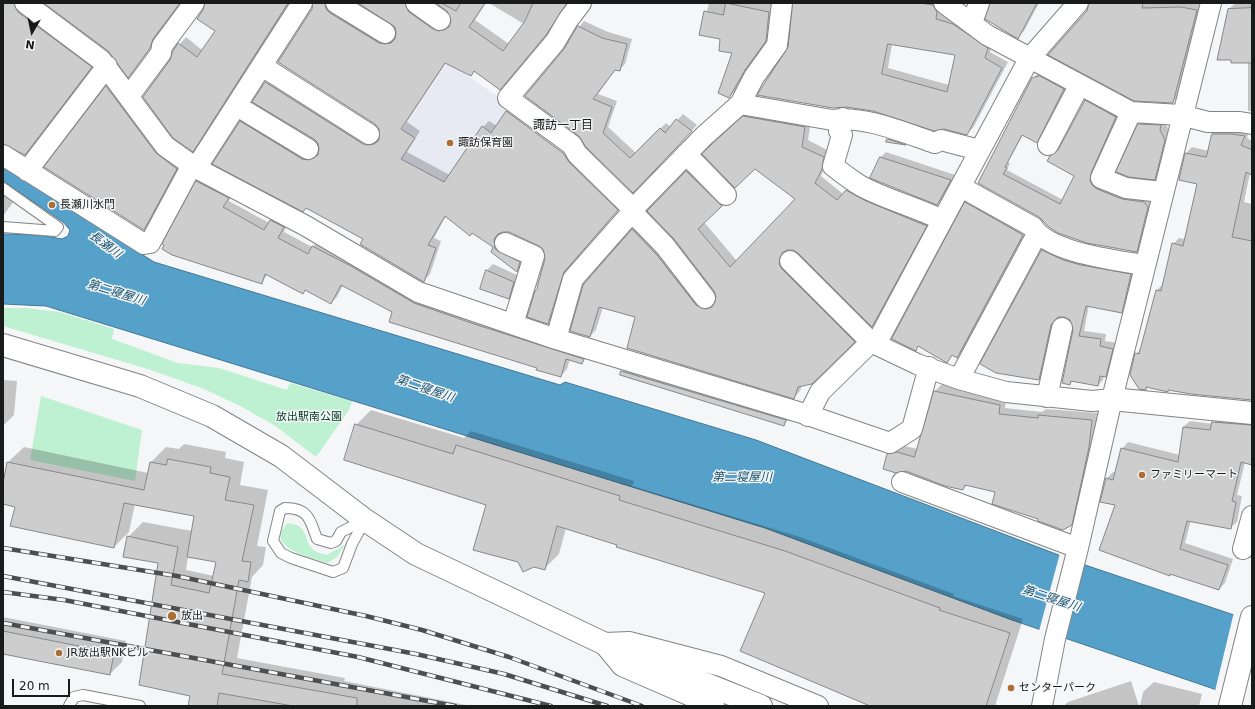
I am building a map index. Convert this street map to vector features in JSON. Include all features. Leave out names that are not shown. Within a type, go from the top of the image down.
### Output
[{"type":"main road","points":[[3,345],[140,386],[212,416],[281,456],[365,520],[416,554],[716,697],[761,706]]},
{"type":"main road","points":[[1112,399],[1252,413]]},
{"type":"main road","points":[[1230,706],[1252,617]]},
{"type":"street","points":[[25,3],[102,60],[165,146],[194,166],[306,226],[418,292],[556,339],[808,416],[890,443],[912,429],[929,367]]},
{"type":"street","points":[[129,96],[161,53],[162,46],[194,3]]},
{"type":"street","points":[[3,155],[144,244],[150,243],[194,166],[237,106],[302,3]]},
{"type":"street","points":[[336,3],[385,32]]},
{"type":"street","points":[[416,3],[440,20]]},
{"type":"street","points":[[581,3],[568,20],[555,42],[508,98],[572,145],[577,154],[633,210],[705,298]]},
{"type":"street","points":[[556,339],[573,279],[633,210],[686,154],[740,104],[754,77],[777,45],[782,3]]},
{"type":"street","points":[[944,3],[987,35],[1079,86],[1131,112],[1181,115],[1208,122],[1240,122],[1252,124]]},
{"type":"street","points":[[972,23],[979,3]]},
{"type":"street","points":[[808,416],[820,392],[873,343],[961,187],[979,150],[1003,109],[1029,59],[1078,3]]},
{"type":"street","points":[[1042,706],[1055,639],[1077,552],[1144,265],[1181,115],[1211,3]]},
{"type":"street","points":[[27,171],[107,66]]},
{"type":"street","points":[[262,66],[369,134]]},
{"type":"street","points":[[1048,145],[1079,86]]},
{"type":"street","points":[[740,104],[832,120],[843,118],[888,127],[935,143],[941,140],[979,150]]},
{"type":"street","points":[[237,106],[308,149]]},
{"type":"street","points":[[1131,112],[1101,178],[1126,188],[1162,192]]},
{"type":"street","points":[[843,118],[838,131],[842,134],[833,166],[860,185],[879,194],[920,209],[942,220]]},
{"type":"street","points":[[686,154],[726,195]]},
{"type":"street","points":[[961,187],[1033,227],[1037,234],[1068,249],[1090,256],[1144,265]]},
{"type":"street","points":[[959,379],[1037,234]]},
{"type":"street","points":[[505,243],[534,256],[513,324]]},
{"type":"street","points":[[790,261],[873,343],[917,364],[929,367],[959,379],[1006,392],[1092,401],[1112,399]]},
{"type":"street","points":[[1047,397],[1062,328]]},
{"type":"street","points":[[902,482],[1077,552]]},
{"type":"street","points":[[1243,549],[1252,516]]},
{"type":"street","points":[[603,643],[629,642],[721,666],[818,706]]},
{"type":"lane","points":[[3,188],[42,214],[58,228],[55,231],[3,227]]},
{"type":"lane","points":[[285,508],[293,508],[305,513],[313,525],[317,540],[331,543],[336,541],[341,532],[365,520],[352,544],[343,568],[333,572],[280,553],[273,541],[280,511],[285,508]]},
{"type":"lane","points":[[69,706],[74,697],[83,695],[140,706]]},
{"type":"shaded area","points":[[448,62],[530,119],[454,223],[370,179]]},
{"type":"green space","name":"放出駅南公園","points":[[3,308],[26,308],[60,312],[114,329],[112,339],[178,363],[219,368],[287,390],[290,383],[352,401],[349,410],[316,457],[274,425],[240,406],[204,389],[151,370],[3,326]]},
{"type":"green space","points":[[41,396],[142,430],[135,481],[30,460]]},
{"type":"green space","points":[[288,523],[300,527],[305,534],[308,543],[315,551],[319,553],[327,555],[346,544],[336,558],[327,563],[311,558],[292,550],[285,545],[281,539],[282,531]]},
{"type":"water","name":"第二寝屋川","points":[[3,165],[154,262],[560,385],[565,382],[756,440],[1085,565],[1252,621],[1252,702],[1012,620],[765,528],[46,306],[3,304],[3,234],[39,235],[62,239],[68,236],[70,230],[63,222],[3,181]]},
{"type":"pier","points":[[1060,553],[1084,562],[1065,640],[1039,631]]},
{"type":"pier","points":[[1234,612],[1252,618],[1252,704],[1215,691]]},
{"type":"building","points":[[3,3],[14,3],[18,12],[92,67],[25,155],[3,144]]},
{"type":"building","points":[[44,3],[180,3],[153,39],[150,48],[128,78],[108,51]]},
{"type":"building","points":[[205,3],[288,3],[193,152],[173,138],[143,97],[170,60],[178,43],[197,57],[215,31],[197,19],[203,10]]},
{"type":"building","points":[[313,3],[325,3],[326,9],[330,13],[379,43],[385,44],[391,43],[395,39],[395,27],[358,3],[405,3],[409,12],[433,29],[439,31],[449,27],[451,21],[447,11],[436,3],[441,3],[456,11],[461,3],[485,3],[469,27],[503,51],[525,21],[533,3],[567,3],[546,35],[500,90],[474,71],[471,76],[445,63],[401,129],[415,138],[401,159],[444,182],[482,126],[491,133],[506,111],[563,153],[569,162],[618,210],[564,272],[548,324],[527,317],[535,291],[538,288],[537,287],[545,259],[543,249],[539,246],[509,232],[498,234],[494,239],[495,249],[520,262],[517,272],[491,252],[493,247],[472,233],[470,236],[445,216],[428,245],[436,248],[424,282],[360,244],[363,239],[306,208],[303,212],[212,164],[240,121],[302,159],[308,160],[318,155],[318,143],[314,139],[252,102],[265,82],[363,144],[374,144],[379,140],[379,129],[375,124],[278,62],[312,9]]},
{"type":"building","points":[[726,3],[769,12],[766,41],[745,70],[729,98],[718,93],[732,53],[719,51],[720,39],[699,35],[704,11],[723,15]]},
{"type":"building","points":[[793,3],[920,3],[933,5],[937,12],[936,19],[953,24],[988,48],[985,58],[1002,68],[967,135],[944,129],[934,131],[873,111],[846,107],[833,108],[757,95],[788,47]],"holes":[[[888,44],[955,55],[947,92],[882,74]]]},
{"type":"building","points":[[990,3],[1037,3],[1018,39],[985,19]]},
{"type":"building","points":[[1089,3],[1143,3],[1142,8],[1181,7],[1197,10],[1173,103],[1134,101],[1048,55],[1087,11]]},
{"type":"building","points":[[1252,8],[1252,63],[1231,63],[1231,60],[1217,60],[1228,9]]},
{"type":"building","points":[[578,26],[602,38],[627,44],[620,71],[615,70],[593,99],[612,107],[603,133],[630,158],[660,128],[665,133],[676,119],[692,131],[633,193],[586,147],[579,136],[525,96],[564,49]]},
{"type":"building","points":[[1040,76],[1064,89],[1037,143],[1022,135],[1005,167],[1007,168],[1003,174],[1060,204],[1074,176],[1047,161],[1050,156],[1058,150],[1085,100],[1116,117],[1091,173],[1090,180],[1092,185],[1097,189],[1122,199],[1144,202],[1148,207],[1137,252],[1087,243],[1058,233],[1049,227],[1039,217],[978,183],[1032,78]]},
{"type":"building","points":[[106,86],[156,153],[177,169],[144,230],[44,167]]},
{"type":"building","points":[[743,116],[805,127],[802,147],[824,157],[822,169],[815,183],[837,200],[846,190],[866,201],[927,226],[872,327],[798,253],[793,250],[787,250],[782,253],[779,264],[782,269],[855,342],[812,384],[798,387],[794,399],[627,348],[635,317],[599,307],[590,337],[570,331],[583,285],[632,229],[656,254],[696,305],[706,309],[712,307],[716,297],[714,291],[674,239],[647,211],[686,171],[722,206],[698,229],[730,267],[795,199],[755,169],[735,188],[702,154]]},
{"type":"building","points":[[1138,124],[1161,125],[1160,130],[1165,140],[1155,180],[1129,177],[1116,172]]},
{"type":"building","points":[[1212,134],[1232,134],[1245,136],[1241,145],[1252,150],[1252,175],[1246,172],[1232,237],[1252,241],[1252,400],[1191,394],[1168,390],[1168,392],[1146,387],[1146,390],[1139,389],[1130,375],[1135,353],[1139,354],[1156,290],[1161,291],[1172,243],[1183,246],[1197,184],[1179,180],[1185,153],[1206,157]]},
{"type":"building","points":[[887,139],[894,141],[906,145],[886,142]]},
{"type":"building","points":[[880,157],[951,180],[937,205],[870,178]]},
{"type":"building","points":[[196,181],[229,198],[223,207],[264,230],[270,220],[284,227],[278,238],[308,254],[312,246],[349,265],[414,303],[584,359],[582,364],[566,359],[561,377],[536,370],[537,368],[389,322],[392,312],[341,285],[331,304],[305,290],[303,294],[265,274],[262,284],[172,255],[162,249],[164,245],[162,244]]},
{"type":"building","points":[[965,202],[1023,235],[957,358],[952,355],[947,363],[918,346],[916,351],[892,339]]},
{"type":"building","points":[[1042,250],[1063,260],[1081,265],[1131,274],[1122,313],[1086,306],[1079,336],[1101,339],[1100,346],[1113,349],[1106,377],[1100,376],[1098,386],[1071,381],[1070,385],[1062,383],[1073,330],[1070,320],[1064,317],[1058,317],[1051,325],[1039,380],[996,373],[980,364]]},
{"type":"building","points":[[486,270],[514,282],[509,299],[480,289]]},
{"type":"building","points":[[621,371],[786,420],[784,426],[620,375]]},
{"type":"building","points":[[934,391],[1000,405],[999,414],[1038,418],[1038,415],[1092,420],[1089,447],[1072,525],[1063,530],[1038,521],[1038,519],[992,504],[995,492],[965,485],[963,490],[945,486],[906,471],[896,473],[883,469],[887,454],[897,452],[914,457]]},
{"type":"building","points":[[1212,422],[1252,425],[1252,465],[1241,462],[1232,501],[1236,502],[1231,529],[1187,521],[1180,549],[1228,565],[1219,590],[1170,574],[1170,576],[1099,550],[1115,505],[1100,502],[1106,478],[1113,480],[1121,448],[1178,462],[1183,427],[1210,430]]},
{"type":"building","points":[[355,424],[453,454],[456,445],[620,496],[619,500],[785,551],[940,608],[939,610],[1010,633],[986,706],[870,706],[740,651],[765,593],[616,547],[617,545],[557,526],[545,570],[534,567],[523,572],[518,562],[473,550],[486,505],[344,460]]},
{"type":"building","points":[[168,459],[211,467],[210,473],[230,477],[225,500],[254,505],[242,561],[251,562],[248,582],[239,580],[222,674],[357,698],[357,706],[293,706],[219,693],[217,706],[188,706],[190,696],[139,685],[158,563],[123,557],[127,536],[178,547],[171,585],[209,593],[216,562],[187,557],[194,516],[124,503],[114,548],[10,526],[15,507],[3,504],[3,483],[7,462],[144,490],[150,462],[166,465]]},
{"type":"building","name":"JR放出駅NKビル","points":[[3,631],[114,653],[110,675],[3,654]]},
{"type":"railway","points":[[3,548],[177,576],[366,616],[422,630],[509,657],[642,706]]},
{"type":"railway","points":[[3,576],[416,654],[504,674],[607,706]]},
{"type":"railway","points":[[3,592],[64,600],[358,657],[551,706]]},
{"type":"railway","points":[[3,623],[455,706]]},
{"type":"place","name":"諏訪保育園","points":[[450,143]]},
{"type":"place","name":"長瀬川水門","points":[[52,205]]},
{"type":"place","name":"ファミリーマート","points":[[1142,475]]},
{"type":"place","name":"放出","points":[[172,616]]},
{"type":"place","name":"JR放出駅NKビル","points":[[59,653]]},
{"type":"place","name":"センターパーク","points":[[1011,688]]},
{"type":"district","name":"諏訪一丁目","points":[[563,126]]},
{"type":"water label","name":"長瀬川","points":[[105,245]]}]
